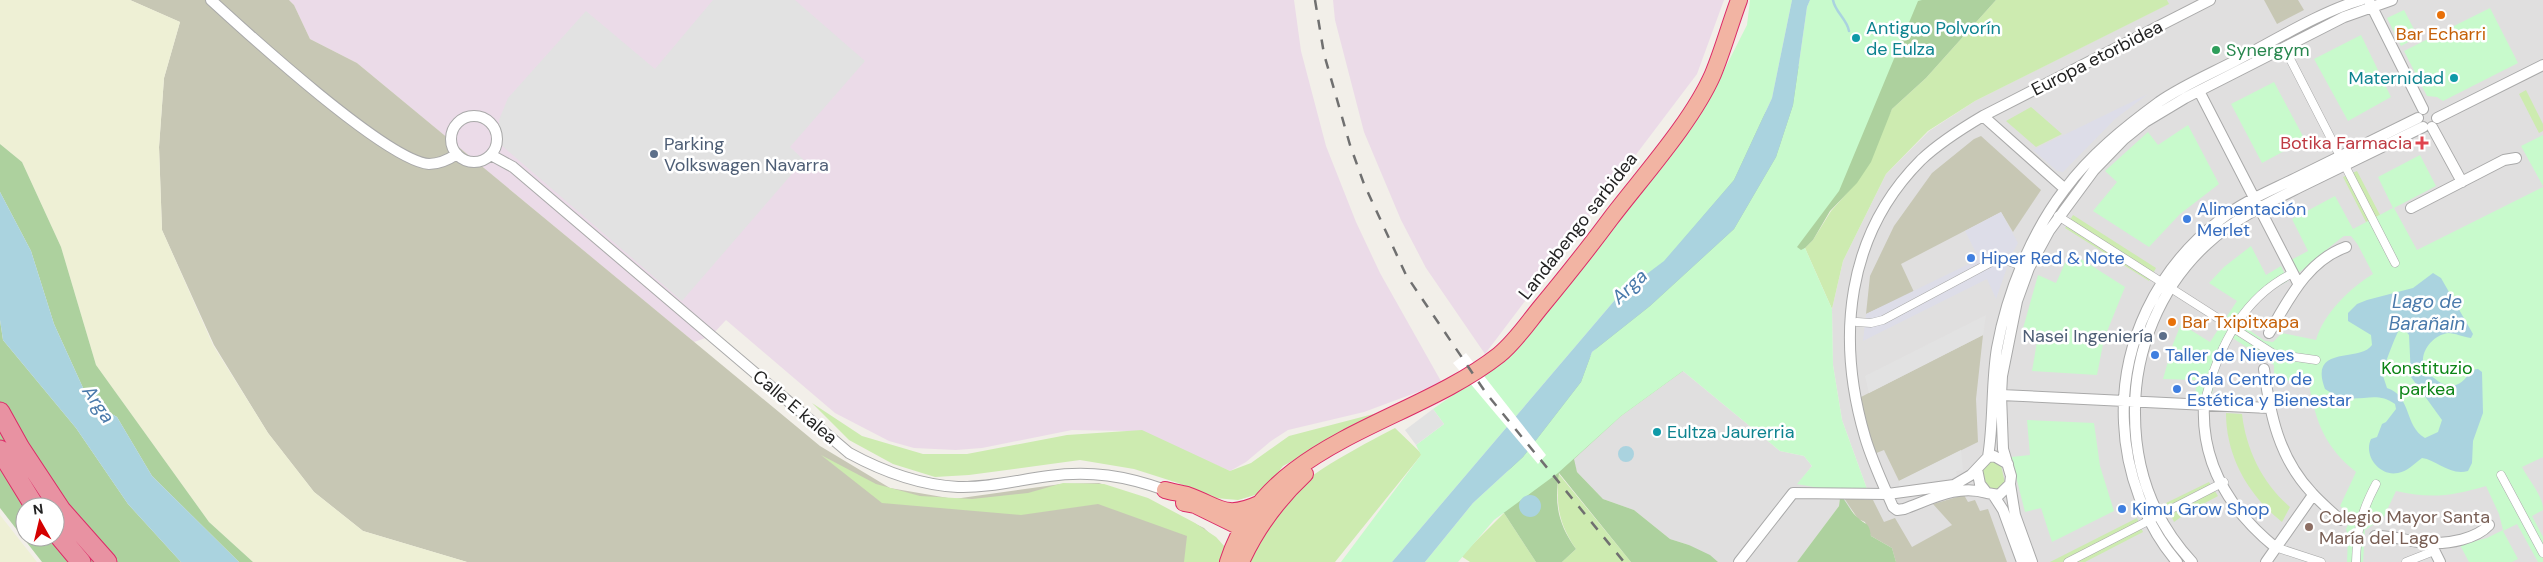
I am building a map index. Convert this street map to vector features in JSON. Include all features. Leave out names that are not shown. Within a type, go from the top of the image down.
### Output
[{"type":"highway","name":"Landabengo sarbidea","points":[[1386,419],[1465,378],[1500,354],[1515,340],[1688,116],[1712,75],[1739,0]]},
{"type":"highway","points":[[0,412],[20,448],[61,510],[107,562]]},
{"type":"highway","points":[[1234,560],[1277,501],[1294,484],[1314,466],[1386,419]]},
{"type":"highway","points":[[1234,560],[1242,548],[1242,527],[1288,474],[1305,461],[1350,435],[1386,419]]},
{"type":"highway","points":[[0,450],[29,497]]},
{"type":"highway","points":[[1242,527],[1262,514],[1284,488],[1294,484]]},
{"type":"highway","points":[[1165,490],[1223,529],[1234,560]]},
{"type":"highway","points":[[1165,490],[1187,495],[1223,511],[1242,527]]},
{"type":"highway","points":[[1184,503],[1194,505],[1242,527]]},
{"type":"highway","points":[[1223,511],[1244,511],[1261,503]]},
{"type":"highway","points":[[65,543],[81,562]]},
{"type":"street","points":[[211,0],[291,70],[402,155],[428,164],[446,161],[457,154]]},
{"type":"street","name":"Europa etorbidea","points":[[1888,494],[1865,438],[1854,395],[1848,327],[1861,258],[1875,224],[1902,183],[1921,160],[1950,136],[1983,116],[2210,0]]},
{"type":"street","points":[[1739,562],[1793,493],[1888,494],[1954,485],[1977,469],[1988,457],[1992,430],[1992,386],[1998,346],[2026,267],[2063,192],[2103,147],[2160,101],[2295,30],[2344,6],[2361,0]]},
{"type":"street","points":[[2032,562],[2015,515],[2010,484],[2011,476],[2003,449],[2002,376],[2026,267],[2058,216],[2100,163],[2124,139],[2164,110],[2370,3],[2392,0]]},
{"type":"street","points":[[2370,3],[2427,120],[2462,182]]},
{"type":"street","points":[[2284,47],[2394,263]]},
{"type":"street","points":[[2177,562],[2154,519],[2132,470],[2124,434],[2123,401],[2134,340],[2166,286],[2207,244],[2256,203],[2543,65]]},
{"type":"street","points":[[2199,91],[2298,282]]},
{"type":"street","points":[[473,116],[488,120],[494,126],[498,141],[491,155],[477,162],[470,162],[457,154],[451,141],[455,127],[460,121],[473,116]]},
{"type":"street","points":[[1983,116],[2063,192],[2064,203],[2069,204]]},
{"type":"street","name":"Calle E kalea","points":[[491,155],[513,167],[849,453],[879,469],[925,482],[957,487],[993,485],[1050,476],[1087,473],[1135,479],[1165,490]]},
{"type":"street","points":[[2411,208],[2504,160],[2516,158]]},
{"type":"street","points":[[2073,180],[2079,179],[2083,185]]},
{"type":"street","points":[[2058,216],[2278,356],[2316,360]]},
{"type":"street","points":[[2270,332],[2298,282],[2327,256],[2346,246]]},
{"type":"street","points":[[1857,322],[1871,323],[1883,320],[1999,258],[2026,267]]},
{"type":"street","points":[[2293,273],[2262,295],[2232,328],[2215,366],[2204,405],[2206,441],[2211,464],[2235,508],[2253,529],[2275,547],[2321,562]]},
{"type":"street","points":[[2166,286],[2139,361],[2134,401],[2135,430],[2141,469],[2154,519],[2192,562]]},
{"type":"street","points":[[2264,369],[2269,408],[2286,458],[2313,495],[2340,520]]},
{"type":"street","points":[[2001,395],[2269,408]]},
{"type":"street","points":[[1988,457],[1994,456],[2008,465]]},
{"type":"street","points":[[1977,469],[1980,484],[2003,510],[2022,562]]},
{"type":"street","points":[[2502,475],[2543,553]]},
{"type":"street","points":[[2068,562],[2222,483]]},
{"type":"street","points":[[1888,494],[1893,507],[1898,510],[1956,490],[1974,489],[1991,495],[2007,490],[2010,484]]},
{"type":"street","points":[[2356,562],[2359,523],[2376,484]]},
{"type":"street","points":[[2266,562],[2313,495]]},
{"type":"street","points":[[2406,562],[2433,547],[2471,537],[2484,531],[2489,525]]},
{"type":"street","points":[[2375,536],[2433,547]]},
{"type":"street","points":[[2433,547],[2440,562]]},
{"type":"shaded area","points":[[0,0],[130,0],[180,22],[164,78],[159,147],[162,230],[213,345],[268,433],[314,492],[363,531],[467,562],[253,562],[209,522],[96,365],[61,247],[22,162],[0,144]]},
{"type":"shaded area","points":[[130,0],[289,0],[294,5],[310,39],[357,63],[820,446],[890,488],[954,499],[1061,484],[1099,483],[1140,497],[1204,528],[1217,541],[1218,562],[467,562],[363,531],[314,492],[268,433],[214,345],[162,230],[159,147],[164,78],[180,22]]},
{"type":"shaded area","points":[[289,0],[1294,0],[1301,51],[1326,146],[1356,222],[1380,273],[1442,383],[1364,412],[1288,430],[1271,441],[1246,462],[1230,471],[1150,436],[1128,431],[1072,430],[982,448],[956,450],[914,448],[889,441],[835,413],[726,320],[711,336],[694,342],[357,63],[310,39],[294,5]]},
{"type":"shaded area","name":"Parking Volkswagen Navarra","points":[[713,0],[795,0],[865,61],[790,147],[804,160],[682,301],[500,144],[499,120],[508,98],[586,11],[655,69]]},
{"type":"shaded area","points":[[1333,0],[1724,0],[1697,74],[1485,354],[1426,268],[1401,220],[1364,132],[1335,20]]},
{"type":"shaded area","points":[[2167,0],[2543,0],[2543,562],[1896,562],[1892,548],[1840,499],[1839,506],[1797,562],[1715,562],[1689,545],[1670,539],[1634,510],[1603,499],[1577,472],[1573,459],[1621,416],[1683,371],[1780,451],[1804,456],[1812,466],[1798,484],[1867,489],[1842,420],[1833,365],[1832,309],[1843,261],[1886,174],[1929,131],[1975,101],[2168,4]]},
{"type":"shaded area","points":[[2264,0],[2298,0],[2304,10],[2277,24]]},
{"type":"shaded area","points":[[2148,94],[2115,119],[2063,172],[2057,171],[2033,150]]},
{"type":"shaded area","points":[[1981,136],[2041,190],[2013,232],[2001,212],[1901,264],[1914,292],[1866,314],[1870,276],[1894,226],[1932,173],[1974,139]]},
{"type":"shaded area","points":[[2001,212],[2018,243],[2011,256],[1996,299],[1987,279],[1863,341],[1866,314],[1979,259],[1965,231]]},
{"type":"shaded area","points":[[1986,315],[1983,335],[1869,393],[1865,376]]},
{"type":"shaded area","points":[[1983,335],[1976,399],[1978,442],[1899,481],[1884,450],[1874,454],[1859,398]]},
{"type":"shaded area","points":[[1433,409],[1444,424],[1416,445],[1405,430]]},
{"type":"shaded area","points":[[1961,450],[1963,470],[1956,471],[1957,477],[1899,487],[1899,481]]},
{"type":"shaded area","points":[[1964,495],[1968,502],[1975,500],[1980,511],[1988,509],[2007,562],[1896,562],[1892,548],[1871,536],[1865,522],[1858,519],[1844,498],[1873,500],[1884,522],[1895,518],[1912,547],[1952,525],[1933,504]]},
{"type":"shaded area","points":[[0,515],[15,534],[15,547],[25,547],[37,562],[0,562]]},
{"type":"green space","points":[[1750,0],[1792,0],[1772,98],[1734,180],[1664,262],[1620,294],[1392,562],[1341,562],[1421,455],[1416,445],[1444,424],[1433,409],[1466,386],[1716,86],[1747,25]]},
{"type":"green space","points":[[1810,0],[1922,0],[1918,1],[1839,191],[1797,247],[1801,250],[1805,248],[1832,309],[1833,365],[1842,420],[1867,489],[1819,488],[1797,484],[1812,466],[1804,456],[1780,451],[1683,371],[1621,416],[1558,473],[1494,520],[1458,562],[1425,562],[1473,503],[1523,457],[1581,382],[1592,352],[1650,306],[1734,229],[1776,157],[1793,105],[1807,7]]},
{"type":"green space","points":[[1846,0],[1996,0],[1926,78],[1892,109],[1871,162],[1857,183],[1830,211],[1813,240],[1683,371],[1621,416],[1574,459],[1577,472],[1603,499],[1634,510],[1670,539],[1710,555],[1718,562],[1631,562],[1559,473],[1557,504],[1561,522],[1576,549],[1562,562],[1536,562],[1504,513],[1481,509]]},
{"type":"green space","points":[[1996,0],[2167,0],[2169,4],[1975,101],[1928,131],[1886,174],[1843,261],[1832,309],[1805,248],[1813,240],[1831,211],[1856,183],[1892,109],[1926,78]]},
{"type":"green space","points":[[2490,8],[2518,63],[2443,101],[2437,97],[2427,96],[2404,51]]},
{"type":"green space","points":[[2404,10],[2418,37],[2401,46],[2387,18]]},
{"type":"green space","points":[[2361,35],[2391,97],[2348,121],[2314,59]]},
{"type":"green space","points":[[2274,82],[2305,140],[2262,163],[2231,104]]},
{"type":"green space","points":[[2526,90],[2543,124],[2543,131],[2539,133],[2519,94]]},
{"type":"green space","points":[[2031,107],[2062,134],[2036,147],[2006,121]]},
{"type":"green space","points":[[2188,125],[2219,184],[2180,214],[2149,247],[2093,211],[2117,182],[2105,171],[2148,132],[2158,145]]},
{"type":"green space","points":[[2543,135],[2543,186],[2521,146]]},
{"type":"green space","points":[[0,144],[22,162],[61,247],[96,365],[209,522],[253,562],[239,562],[152,476],[117,417],[89,401],[54,324],[31,251],[0,192]]},
{"type":"green space","name":"Konstituzio parkea","points":[[2420,155],[2436,186],[2394,208],[2417,250],[2543,187],[2543,457],[2522,467],[2541,499],[2543,510],[2532,516],[2543,537],[2543,562],[2538,562],[2517,524],[2503,531],[2518,559],[2512,562],[2469,562],[2460,545],[2487,538],[2503,530],[2499,514],[2486,486],[2463,492],[2431,496],[2396,491],[2380,525],[2373,525],[2365,530],[2363,562],[2347,562],[2348,538],[2346,529],[2350,521],[2349,514],[2340,506],[2356,472],[2345,463],[2329,443],[2315,411],[2309,384],[2274,379],[2274,365],[2231,337],[2226,345],[2211,397],[2195,396],[2197,380],[2163,379],[2181,324],[2210,342],[2237,301],[2209,283],[2224,267],[2251,246],[2266,275],[2281,266],[2288,281],[2265,294],[2239,323],[2265,341],[2273,342],[2282,333],[2316,340],[2331,311],[2356,286],[2373,274],[2358,245],[2351,236],[2344,236],[2298,273],[2291,260],[2308,251],[2292,219],[2335,196],[2353,229],[2393,208],[2378,177]]},
{"type":"green space","points":[[2357,171],[2380,215],[2366,222],[2343,177]]},
{"type":"green space","points":[[2073,215],[2156,268],[2149,281],[2065,228]]},
{"type":"green space","points":[[2070,252],[2125,287],[2104,339],[2097,375],[2032,371],[2038,336],[2022,332],[2038,275],[2056,283]]},
{"type":"green space","points":[[0,320],[3,340],[76,428],[128,504],[181,562],[42,562],[30,547],[65,547],[65,497],[15,497],[15,527],[0,508]]},
{"type":"green space","points":[[812,403],[862,436],[923,454],[967,454],[1067,435],[1142,430],[1230,471],[1251,463],[1289,436],[1381,412],[1283,466],[1262,493],[1238,500],[1215,498],[1178,483],[1134,469],[1080,460],[969,475],[935,477],[893,464],[849,440]]},
{"type":"green space","points":[[2226,413],[2242,414],[2247,440],[2257,465],[2272,488],[2290,507],[2282,522],[2259,500],[2241,474],[2230,444]]},
{"type":"green space","points":[[2027,420],[2094,423],[2100,466],[2114,511],[2052,542],[2041,508],[2025,512],[2011,457],[2030,455]]},
{"type":"green space","points":[[1395,428],[1422,454],[1335,562],[1248,562],[1265,521],[1280,502],[1310,477],[1327,466]]},
{"type":"green space","points":[[821,455],[876,484],[920,496],[972,499],[1028,493],[1063,483],[1104,484],[1148,498],[1195,523],[1216,537],[1225,547],[1222,562],[1184,562],[1187,536],[1098,504],[1021,515],[882,503]]},
{"type":"green space","points":[[1988,462],[1997,462],[2001,465],[2005,483],[1997,491],[1990,490],[1984,479],[1983,467]]},
{"type":"green space","points":[[1558,473],[1631,562],[1562,562],[1576,549],[1565,530],[1560,513],[1558,504]]},
{"type":"green space","points":[[2209,482],[2218,496],[2174,522],[2166,503]]},
{"type":"green space","points":[[1840,498],[1843,498],[1856,516],[1868,526],[1871,536],[1892,548],[1896,562],[1797,562],[1839,506]]},
{"type":"green space","points":[[1504,513],[1536,562],[1470,562],[1461,556]]},
{"type":"green space","points":[[2137,518],[2143,532],[2085,562],[2050,562]]},
{"type":"water","points":[[1792,0],[1810,0],[1807,7],[1793,105],[1776,157],[1734,229],[1650,306],[1592,352],[1581,382],[1523,457],[1473,503],[1425,562],[1392,562],[1620,294],[1664,261],[1734,180],[1772,98]]},
{"type":"water","points":[[0,192],[31,251],[54,324],[89,401],[117,417],[152,476],[239,562],[181,562],[128,504],[76,428],[3,340],[0,320]]},
{"type":"water","name":"Lago de Barañain","points":[[2433,273],[2441,278],[2473,334],[2471,338],[2448,333],[2442,334],[2428,345],[2423,361],[2425,369],[2430,375],[2445,385],[2450,386],[2464,380],[2471,370],[2478,369],[2482,372],[2483,413],[2473,441],[2472,463],[2468,471],[2449,470],[2428,459],[2422,458],[2402,472],[2385,472],[2371,458],[2369,446],[2371,439],[2377,437],[2382,424],[2386,422],[2396,409],[2395,404],[2387,399],[2378,397],[2345,398],[2325,389],[2322,375],[2323,366],[2329,360],[2366,350],[2372,345],[2371,335],[2348,321],[2348,313],[2357,304],[2367,300],[2413,288]],"holes":[[[2400,329],[2404,329],[2409,335],[2411,377],[2442,420],[2438,432],[2425,438],[2418,433],[2401,398],[2387,388],[2382,373],[2398,332]]]},
{"type":"water","points":[[1626,446],[1634,454],[1626,462],[1618,454]]},
{"type":"water","points":[[1530,495],[1538,498],[1541,506],[1538,514],[1530,517],[1522,514],[1519,506],[1522,498]]},
{"type":"pier","points":[[1466,353],[1546,455],[1538,464],[1453,363]]},
{"type":"waterway","points":[[1833,0],[1849,31]]},
{"type":"railway","points":[[1315,0],[1324,54],[1350,145],[1364,184],[1406,275],[1486,393],[1624,562]]},
{"type":"place","name":"Bar Echarri","points":[[2441,15]]},
{"type":"place","name":"Antiguo Polvorín de Eulza","points":[[1856,38]]},
{"type":"place","name":"Synergym","points":[[2216,50]]},
{"type":"place","name":"Maternidad","points":[[2454,78]]},
{"type":"place","name":"Botika Farmacia","points":[[2422,143]]},
{"type":"place","name":"Parking Volkswagen Navarra","points":[[654,154]]},
{"type":"place","name":"Alimentación Merlet","points":[[2187,219]]},
{"type":"place","name":"Hiper Red & Note","points":[[1971,258]]},
{"type":"place","name":"Bar Txipitxapa","points":[[2172,322]]},
{"type":"place","name":"Nasei Ingeniería","points":[[2163,336]]},
{"type":"place","name":"Taller de Nieves","points":[[2155,355]]},
{"type":"place","name":"Cala Centro de Estética y Bienestar","points":[[2177,389]]},
{"type":"place","name":"Eultza Jaurerria","points":[[1657,432]]},
{"type":"place","name":"Kimu Grow Shop","points":[[2122,509]]},
{"type":"place","name":"Colegio Mayor Santa María del Lago","points":[[2309,527]]},
{"type":"water label","name":"Arga","points":[[1629,286]]},
{"type":"water label","name":"Arga","points":[[99,404]]}]
